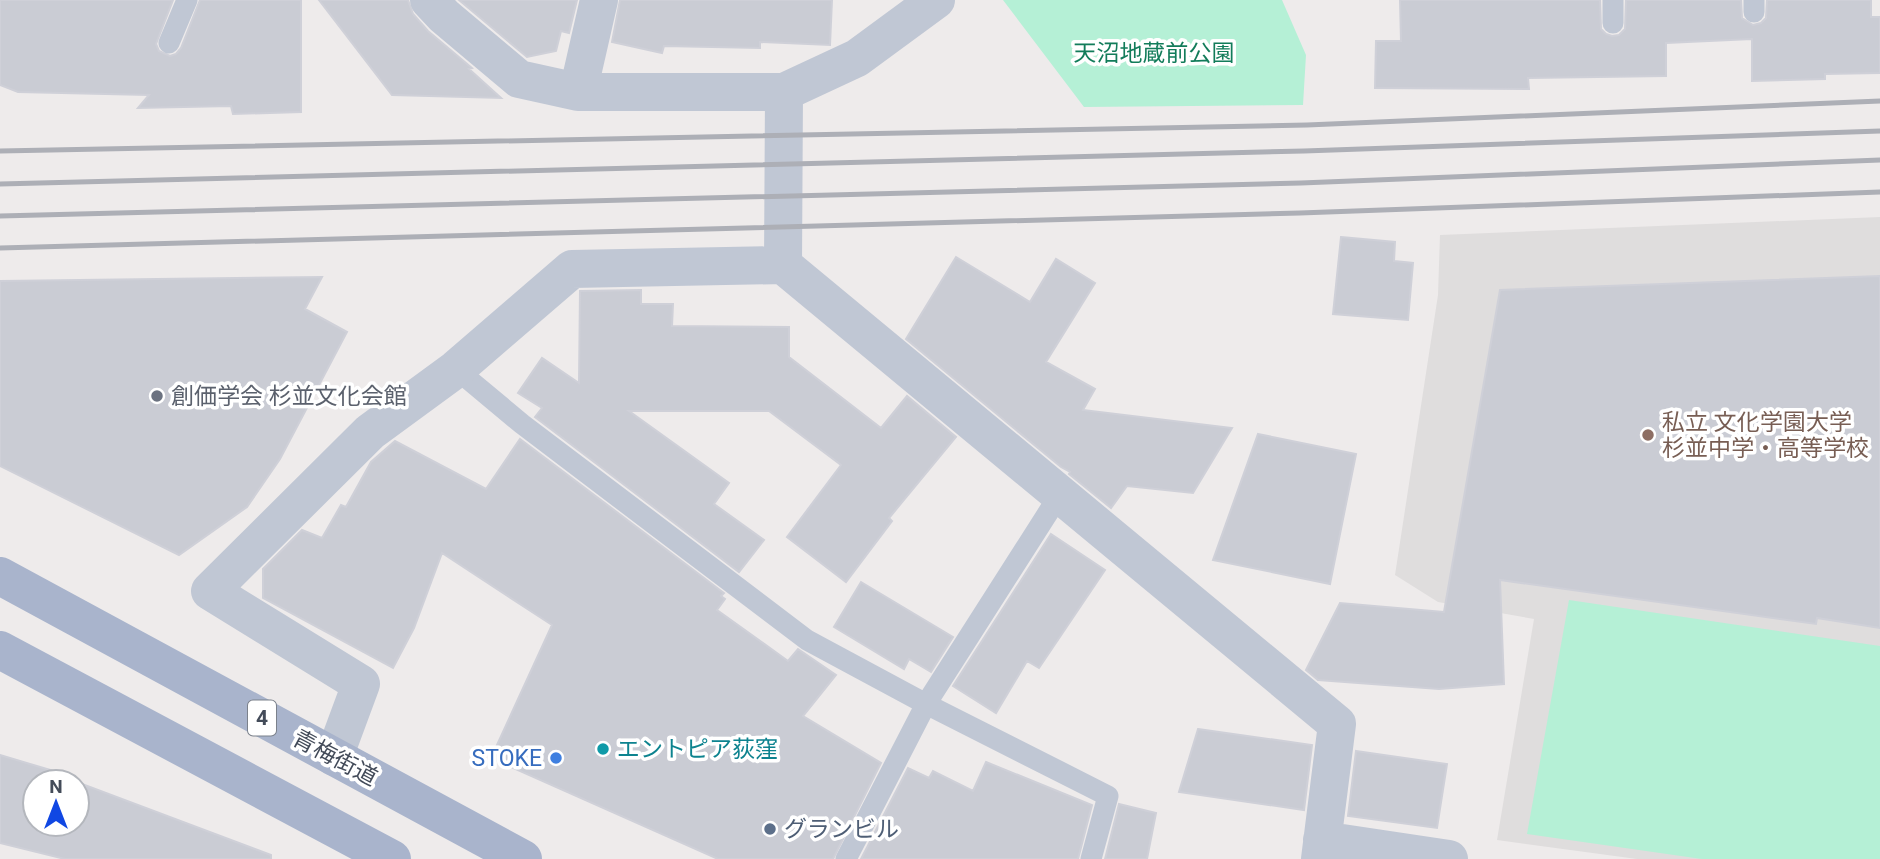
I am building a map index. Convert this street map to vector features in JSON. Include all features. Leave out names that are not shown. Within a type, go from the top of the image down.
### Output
[{"type":"main road","name":"青梅街道","points":[[0,576],[523,859]]},
{"type":"main road","points":[[0,650],[391,859]]},
{"type":"street","points":[[429,0],[444,16],[519,79],[578,92],[784,93],[857,58],[936,0]]},
{"type":"street","points":[[578,92],[599,0]]},
{"type":"street","points":[[783,265],[784,93]]},
{"type":"street","points":[[334,757],[361,684],[210,591],[370,432],[456,369],[572,269],[783,265],[1337,723],[1321,849],[1449,859]]},
{"type":"lane","points":[[169,43],[187,0]]},
{"type":"lane","points":[[1613,0],[1613,23]]},
{"type":"lane","points":[[456,369],[522,424],[807,640],[1108,796],[1091,859]]},
{"type":"lane","points":[[846,859],[926,704],[1060,494]]},
{"type":"shaded area","name":"私立 文化学園大学 杉並中学・高等学校","points":[[1880,217],[1880,859],[1637,859],[1497,840],[1534,619],[1438,602],[1395,575],[1438,295],[1440,235]]},
{"type":"green space","name":"天沼地蔵前公園","points":[[1003,0],[1282,0],[1306,55],[1303,105],[1084,107]]},
{"type":"green space","points":[[1569,600],[1880,646],[1880,859],[1702,859],[1527,834]]},
{"type":"building","points":[[0,0],[173,0],[156,44],[159,51],[170,56],[181,48],[200,0],[301,0],[301,112],[233,114],[231,106],[138,108],[149,95],[18,92],[0,85]]},
{"type":"building","points":[[319,0],[408,0],[413,14],[428,31],[472,68],[469,69],[501,98],[392,95]]},
{"type":"building","points":[[459,0],[577,0],[569,33],[561,31],[556,51],[527,57]]},
{"type":"building","points":[[620,0],[832,0],[830,45],[760,42],[760,48],[664,46],[662,53],[612,42]]},
{"type":"building","points":[[1400,0],[1600,0],[1601,29],[1612,36],[1619,35],[1625,29],[1626,0],[1741,0],[1742,18],[1753,25],[1766,18],[1767,0],[1871,0],[1871,17],[1880,17],[1880,73],[1825,74],[1825,79],[1752,81],[1752,39],[1666,43],[1666,76],[1528,78],[1529,89],[1375,88],[1376,41],[1401,41]]},
{"type":"building","points":[[1341,237],[1395,242],[1394,261],[1413,263],[1408,320],[1333,314]]},
{"type":"building","points":[[956,257],[1030,302],[1056,259],[1095,283],[1046,362],[1095,389],[1083,410],[1232,428],[1193,493],[1127,486],[1111,508],[906,339]]},
{"type":"building","points":[[1880,276],[1880,628],[1817,618],[1816,624],[1500,580],[1504,684],[1439,689],[1318,680],[1306,670],[1340,603],[1444,612],[1500,290]]},
{"type":"building","name":"創価学会 杉並文化会館","points":[[322,277],[305,309],[347,332],[280,459],[247,507],[179,555],[0,466],[0,281]]},
{"type":"building","points":[[641,290],[641,304],[673,304],[672,326],[789,327],[789,357],[881,428],[907,396],[956,437],[889,518],[892,521],[846,582],[787,537],[841,465],[769,411],[629,411],[729,483],[714,504],[764,540],[739,572],[535,417],[542,408],[518,393],[542,358],[579,383],[580,291]]},
{"type":"building","points":[[1258,434],[1356,454],[1330,584],[1213,560]]},
{"type":"building","points":[[520,439],[724,593],[721,596],[725,599],[717,610],[788,661],[798,649],[836,675],[803,716],[881,763],[833,859],[718,859],[491,758],[552,625],[442,553],[414,628],[393,668],[263,598],[263,569],[302,530],[322,538],[341,505],[346,507],[371,462],[395,441],[486,489]]},
{"type":"building","points":[[1051,534],[1105,570],[1039,668],[1027,661],[996,713],[953,686]]},
{"type":"building","points":[[861,582],[953,637],[931,672],[909,659],[904,669],[834,627]]},
{"type":"building","points":[[1198,729],[1312,745],[1304,810],[1179,792]]},
{"type":"building","points":[[1356,751],[1447,764],[1437,828],[1348,816]]},
{"type":"building","points":[[0,755],[44,768],[21,768],[21,838],[91,838],[91,787],[271,855],[271,859],[65,859],[0,843]]},
{"type":"building","points":[[986,762],[1092,805],[1078,859],[861,859],[908,768],[929,778],[933,771],[973,791]]},
{"type":"building","points":[[1119,804],[1156,813],[1147,859],[1105,859]]},
{"type":"railway","points":[[0,151],[1307,125],[1880,101]]},
{"type":"railway","points":[[0,184],[1304,151],[1880,131]]},
{"type":"railway","points":[[0,216],[1301,183],[1880,160]]},
{"type":"railway","points":[[0,248],[1300,213],[1880,192]]},
{"type":"place","name":"創価学会 杉並文化会館","points":[[157,396]]},
{"type":"place","name":"私立 文化学園大学 杉並中学・高等学校","points":[[1648,435]]},
{"type":"place","name":"エントピア荻窪","points":[[603,749]]},
{"type":"place","name":"STOKE","points":[[556,758]]},
{"type":"place","name":"グランビル","points":[[770,829]]}]
